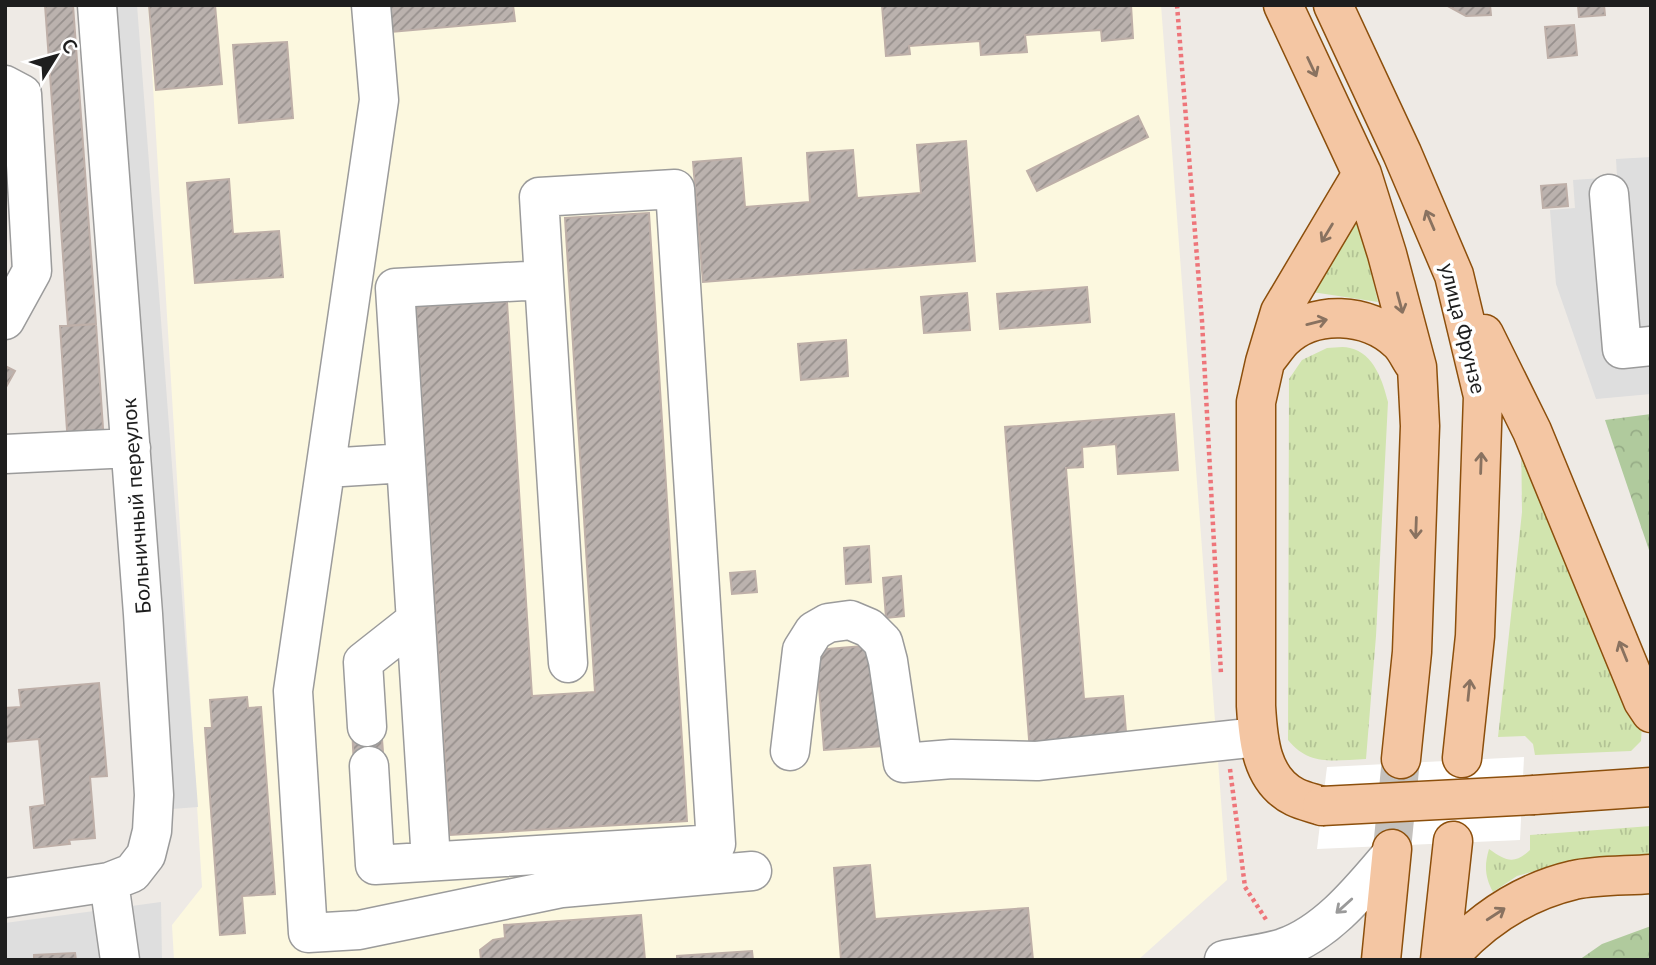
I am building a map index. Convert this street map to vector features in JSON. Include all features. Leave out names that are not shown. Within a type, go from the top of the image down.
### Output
[{"type":"main road","points":[[1283,5],[1362,174],[1387,254],[1417,367],[1420,426],[1412,652],[1401,759]]},
{"type":"main road","name":"улица Фрунзе","points":[[1333,5],[1402,153],[1454,275],[1483,396],[1475,636],[1462,758]]},
{"type":"main road","points":[[1362,174],[1280,312],[1256,402],[1255,706],[1242,739],[1265,765],[1276,783],[1295,797],[1322,806],[1651,787]]},
{"type":"main road","points":[[1454,275],[1532,431],[1643,701],[1651,713]]},
{"type":"main road","points":[[1265,362],[1284,338],[1293,332],[1311,322],[1342,317],[1373,324],[1399,342],[1417,367]]},
{"type":"main road","points":[[1440,960],[1453,841]]},
{"type":"main road","points":[[1381,960],[1391,853]]},
{"type":"main road","points":[[1446,960],[1482,923],[1521,898],[1574,880],[1651,874]]},
{"type":"street","name":"Больничный переулок","points":[[5,898],[109,883],[132,873],[146,855],[152,831],[154,795],[131,448],[97,5]]},
{"type":"street","points":[[371,5],[379,100],[293,691],[308,933],[359,930],[562,888],[752,871]]},
{"type":"street","points":[[5,85],[22,94],[32,271],[5,320]]},
{"type":"street","points":[[369,766],[376,865],[716,844],[676,189],[539,197],[568,663]]},
{"type":"street","points":[[1609,194],[1622,349],[1651,346]]},
{"type":"street","points":[[431,862],[395,288],[544,279]]},
{"type":"street","points":[[5,454],[131,448]]},
{"type":"street","points":[[326,468],[406,463]]},
{"type":"street","points":[[790,751],[802,650],[814,631],[828,623],[850,620],[869,628],[883,642],[903,763],[952,759],[1037,761],[1242,739]]},
{"type":"street","points":[[367,727],[363,662],[415,621]]},
{"type":"street","points":[[1224,960],[1290,943],[1314,931],[1351,901],[1391,853]]},
{"type":"street","points":[[109,883],[120,960]]},
{"type":"path","points":[[1177,5],[1202,321],[1222,686]]},
{"type":"path","points":[[1242,739],[1245,887],[1290,943]]},
{"type":"shaded area","points":[[111,5],[137,5],[198,807],[172,809]]},
{"type":"shaded area","points":[[148,5],[1161,5],[1227,880],[1138,960],[174,960],[172,925],[202,887]]},
{"type":"shaded area","points":[[1651,157],[1651,394],[1596,399],[1556,284],[1550,210],[1575,208],[1573,180],[1617,177],[1616,159]]},
{"type":"shaded area","points":[[161,902],[162,960],[5,960],[5,923]]},
{"type":"green space","points":[[1359,219],[1378,302],[1312,292]]},
{"type":"green space","points":[[1347,347],[1365,356],[1380,377],[1388,402],[1376,636],[1366,759],[1333,761],[1305,754],[1288,740],[1289,379],[1302,360],[1327,348]]},
{"type":"green space","points":[[1651,414],[1651,556],[1605,420]]},
{"type":"green space","points":[[1521,430],[1642,725],[1641,741],[1631,751],[1535,755],[1533,744],[1525,736],[1498,737],[1522,512]]},
{"type":"green space","points":[[1651,826],[1651,858],[1549,867],[1517,876],[1493,892],[1488,881],[1486,866],[1489,849],[1505,859],[1519,858],[1530,850],[1530,835]]},
{"type":"green space","points":[[1651,926],[1651,960],[1579,960],[1602,944]]},
{"type":"pier","points":[[1524,757],[1520,840],[1317,849],[1327,767]]},
{"type":"building","points":[[45,5],[73,5],[96,324],[68,326]]},
{"type":"building","points":[[149,5],[215,5],[222,84],[156,90]]},
{"type":"building","points":[[389,5],[513,5],[515,21],[391,32]]},
{"type":"building","points":[[882,5],[1131,5],[1133,38],[1102,41],[1101,30],[1025,35],[1027,52],[981,55],[980,41],[909,46],[910,54],[886,56]]},
{"type":"building","points":[[1446,5],[1490,5],[1491,15],[1466,16]]},
{"type":"building","points":[[1578,5],[1604,5],[1605,15],[1579,17]]},
{"type":"building","points":[[1574,25],[1577,55],[1548,58],[1545,27]]},
{"type":"building","points":[[287,42],[293,118],[239,123],[233,45]]},
{"type":"building","points":[[1138,116],[1148,137],[1037,191],[1027,171]]},
{"type":"building","points":[[966,141],[975,261],[703,282],[693,162],[741,158],[745,207],[810,202],[807,153],[853,150],[857,198],[921,193],[917,145]]},
{"type":"building","points":[[229,179],[233,234],[279,231],[283,277],[195,283],[187,183]]},
{"type":"building","points":[[1566,184],[1568,206],[1543,208],[1541,186]]},
{"type":"building","points":[[649,213],[687,821],[450,835],[416,307],[507,302],[532,696],[595,692],[565,218]]},
{"type":"building","points":[[1087,287],[1090,322],[1000,329],[997,294]]},
{"type":"building","points":[[967,293],[970,330],[924,333],[921,297]]},
{"type":"building","points":[[96,324],[104,443],[68,445],[60,326]]},
{"type":"building","points":[[846,340],[848,376],[801,380],[798,344]]},
{"type":"building","points":[[5,366],[15,371],[5,389]]},
{"type":"building","points":[[1174,414],[1178,470],[1118,474],[1116,444],[1082,447],[1083,467],[1066,468],[1084,699],[1123,696],[1127,744],[1030,752],[1005,427]]},
{"type":"building","points":[[869,546],[871,582],[846,584],[844,548]]},
{"type":"building","points":[[755,571],[757,592],[732,594],[730,573]]},
{"type":"building","points":[[901,576],[904,616],[886,618],[883,578]]},
{"type":"building","points":[[875,645],[883,746],[824,750],[816,650]]},
{"type":"building","points":[[99,683],[107,776],[90,777],[95,838],[69,840],[70,844],[34,848],[30,807],[45,805],[39,739],[5,742],[5,708],[21,707],[19,690]]},
{"type":"building","points":[[247,697],[248,708],[261,707],[275,894],[242,896],[245,933],[220,935],[205,728],[212,728],[210,700]]},
{"type":"building","points":[[381,726],[384,765],[354,767],[352,727]]},
{"type":"building","points":[[870,865],[875,919],[1028,908],[1033,960],[841,960],[834,868]]},
{"type":"building","points":[[641,915],[645,960],[481,960],[480,950],[493,940],[505,938],[504,925]]},
{"type":"building","points":[[752,951],[753,960],[677,960],[677,956]]},
{"type":"building","points":[[75,953],[76,960],[34,960],[34,955]]},
{"type":"tunnel","points":[[1392,849],[1401,759]]}]
